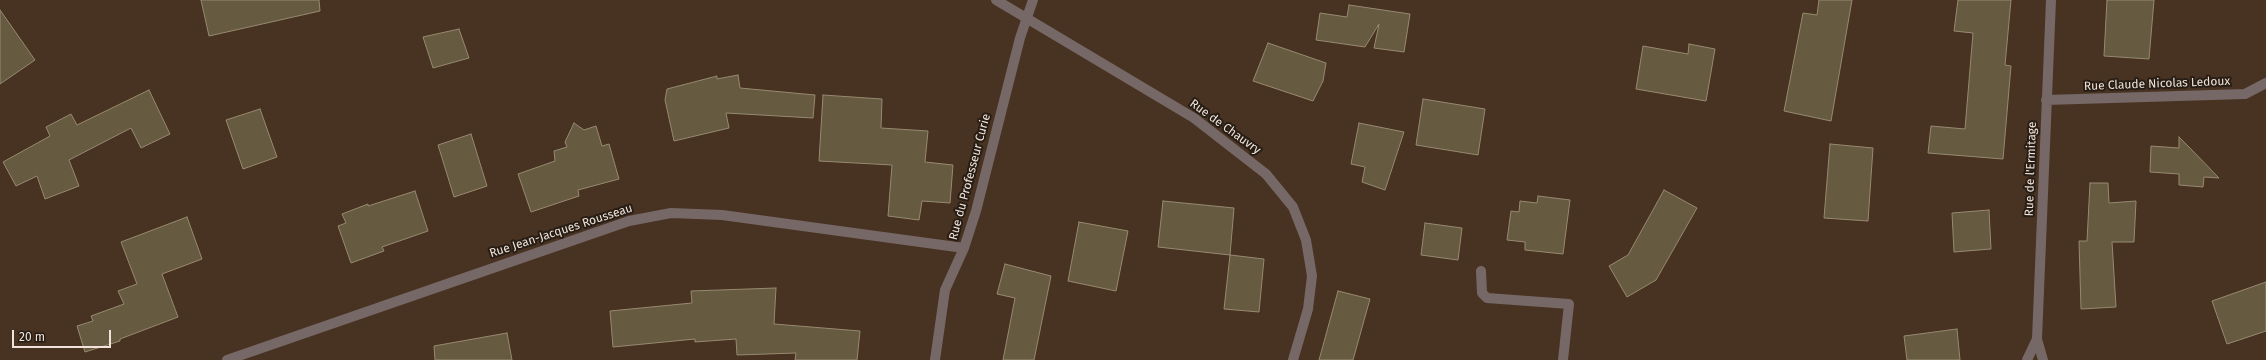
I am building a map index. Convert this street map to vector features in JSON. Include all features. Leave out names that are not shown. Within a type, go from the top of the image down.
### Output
[{"type":"street","name":"Rue de Chauvry","points":[[996,0],[1194,118],[1266,174],[1293,207],[1306,240],[1312,276],[1308,309],[1293,360]]},
{"type":"street","name":"Rue du Professeur Curie","points":[[935,360],[945,290],[964,248],[1020,38],[1028,19],[1033,0]]},
{"type":"street","name":"Rue de l'Ermitage","points":[[2037,339],[2051,0]]},
{"type":"street","name":"Rue Claude Nicolas Ledoux","points":[[2046,100],[2245,94],[2266,83]]},
{"type":"street","name":"Rue Jean-Jacques Rousseau","points":[[226,360],[616,225],[671,213],[722,215],[964,248]]},
{"type":"street","points":[[1481,271],[1482,293],[1486,298],[1569,304],[1563,360]]},
{"type":"street","points":[[2027,360],[2037,339]]},
{"type":"street","points":[[2037,339],[2044,360]]},
{"type":"building","points":[[201,0],[319,0],[320,11],[209,36]]},
{"type":"building","points":[[1819,0],[1852,0],[1831,121],[1784,111],[1803,13],[1817,15]]},
{"type":"building","points":[[1958,0],[2011,0],[2005,65],[2011,66],[2003,159],[1928,153],[1931,126],[1965,129],[1973,33],[1954,31]]},
{"type":"building","points":[[2107,0],[2154,0],[2149,59],[2104,56]]},
{"type":"building","points":[[1349,5],[1410,14],[1404,52],[1374,48],[1379,24],[1365,47],[1316,40],[1320,13],[1347,17]]},
{"type":"building","points":[[0,10],[35,60],[0,84]]},
{"type":"building","points":[[459,29],[469,58],[433,68],[423,37]]},
{"type":"building","points":[[1268,43],[1326,63],[1323,81],[1313,101],[1253,81]]},
{"type":"building","points":[[1689,44],[1715,49],[1706,101],[1636,89],[1643,46],[1688,54]]},
{"type":"building","points":[[738,75],[740,88],[815,95],[813,118],[726,113],[729,128],[674,141],[665,100],[667,89],[717,76],[717,79]]},
{"type":"building","points":[[149,90],[170,134],[141,148],[131,128],[69,160],[79,186],[45,199],[37,176],[16,186],[3,162],[50,136],[46,127],[71,114],[77,125]]},
{"type":"building","points":[[823,95],[882,99],[881,128],[928,131],[925,162],[953,165],[950,203],[922,201],[919,220],[888,216],[892,165],[819,161]]},
{"type":"building","points":[[1423,99],[1485,109],[1478,155],[1416,145]]},
{"type":"building","points":[[260,109],[277,157],[243,169],[226,120]]},
{"type":"building","points":[[574,123],[584,130],[596,126],[602,146],[609,144],[619,179],[578,190],[579,196],[531,212],[518,174],[555,161],[554,151],[567,147],[565,142]]},
{"type":"building","points":[[1359,123],[1404,132],[1385,190],[1362,182],[1365,167],[1351,164]]},
{"type":"building","points":[[471,134],[487,186],[454,197],[438,145]]},
{"type":"building","points":[[2179,137],[2219,178],[2204,177],[2203,187],[2179,185],[2179,174],[2150,172],[2151,146],[2179,148]]},
{"type":"building","points":[[1830,144],[1873,148],[1868,221],[1824,218]]},
{"type":"building","points":[[2090,183],[2108,183],[2109,203],[2136,201],[2134,242],[2112,242],[2116,307],[2081,309],[2079,241],[2087,241]]},
{"type":"building","points":[[1664,190],[1697,208],[1656,280],[1627,297],[1609,266],[1628,255]]},
{"type":"building","points":[[415,191],[428,231],[382,247],[384,251],[351,263],[338,226],[346,223],[342,214],[368,204],[368,206]]},
{"type":"building","points":[[1538,196],[1570,200],[1563,254],[1525,250],[1525,242],[1507,240],[1511,211],[1519,212],[1520,201],[1537,203]]},
{"type":"building","points":[[1163,201],[1234,208],[1230,255],[1158,247]]},
{"type":"building","points":[[1989,210],[1991,249],[1954,252],[1952,213]]},
{"type":"building","points":[[187,217],[202,259],[162,274],[178,317],[120,339],[120,341],[85,352],[77,326],[93,321],[91,316],[124,304],[118,291],[137,284],[121,242]]},
{"type":"building","points":[[1079,222],[1128,231],[1116,291],[1068,281]]},
{"type":"building","points":[[1425,223],[1462,228],[1458,260],[1421,255]]},
{"type":"building","points":[[1230,255],[1264,259],[1259,312],[1224,309]]},
{"type":"building","points":[[1005,264],[1051,276],[1034,360],[1003,360],[1015,298],[997,294]]},
{"type":"building","points":[[2266,282],[2266,331],[2227,344],[2212,301]]},
{"type":"building","points":[[776,288],[774,324],[860,331],[857,360],[795,360],[796,353],[737,355],[736,339],[695,342],[695,339],[613,347],[610,311],[692,303],[691,291]]},
{"type":"building","points":[[1338,291],[1370,299],[1353,360],[1319,360]]},
{"type":"building","points":[[1957,329],[1960,360],[1907,360],[1904,336]]},
{"type":"building","points":[[507,333],[512,360],[435,360],[434,346]]}]
